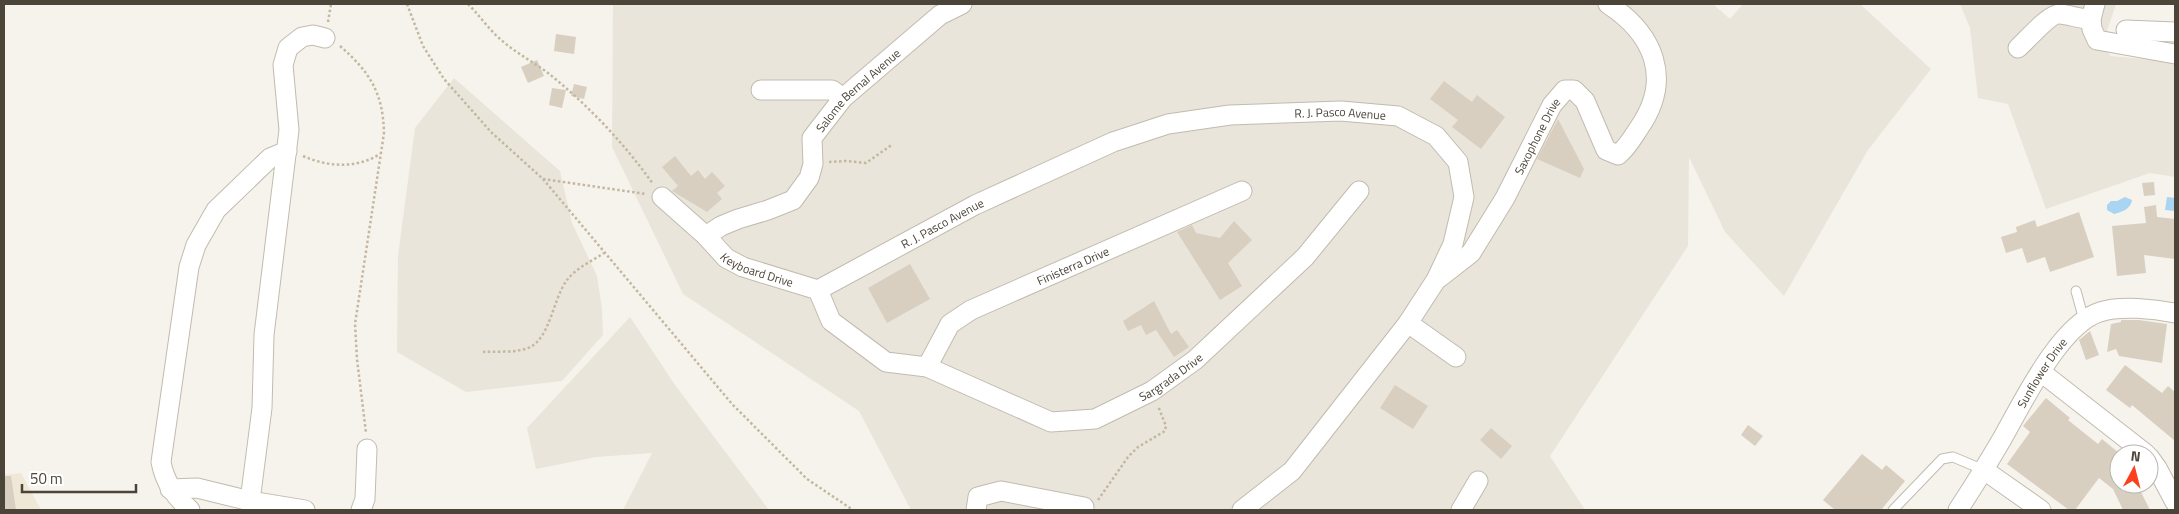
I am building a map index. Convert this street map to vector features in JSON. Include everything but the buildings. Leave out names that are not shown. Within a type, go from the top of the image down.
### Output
[{"type":"street","name":"Salome Bernal Avenue","points":[[706,236],[721,226],[793,200],[809,178],[812,164],[812,138],[843,98],[940,15],[962,4]]},
{"type":"street","name":"Saxophone Drive","points":[[1436,280],[1471,253],[1505,198],[1552,105],[1565,90],[1574,90],[1585,101],[1606,150],[1612,154],[1618,155],[1624,151],[1646,119],[1656,90],[1652,53],[1648,43],[1637,27],[1608,4]]},
{"type":"street","points":[[2018,48],[2054,14],[2093,11],[2092,29],[2097,40],[2175,54]]},
{"type":"street","points":[[2126,30],[2175,32]]},
{"type":"street","points":[[250,500],[262,408],[264,335],[287,151],[288,116],[283,65],[288,48],[302,37],[313,35],[325,38]]},
{"type":"street","points":[[761,90],[832,90],[843,98]]},
{"type":"street","name":"R. J. Pasco Avenue","points":[[818,290],[975,205],[1113,142],[1168,124],[1230,114],[1341,111],[1398,116],[1436,136],[1458,162],[1464,197],[1453,244],[1436,280],[1408,324],[1292,471],[1242,510]]},
{"type":"street","points":[[190,510],[170,490],[163,475],[161,462],[189,267],[196,245],[216,210],[270,158],[287,151]]},
{"type":"street","name":"Finisterra Drive","points":[[927,367],[950,324],[971,310],[1242,190]]},
{"type":"street","name":"Sargrada Drive","points":[[818,290],[831,321],[886,362],[927,367],[1050,422],[1095,419],[1152,391],[1194,360],[1305,257],[1359,191]]},
{"type":"street","name":"Keyboard Drive","points":[[662,197],[706,236],[726,258],[743,267],[818,290]]},
{"type":"street","name":"Sunflower Drive","points":[[1958,510],[1984,470],[2041,372],[2061,343],[2084,320],[2100,312],[2141,308],[2175,313]]},
{"type":"street","points":[[1408,324],[1456,357]]},
{"type":"street","points":[[2041,372],[2133,444]]},
{"type":"street","points":[[361,510],[365,499],[367,449]]},
{"type":"street","points":[[1984,470],[2041,510]]},
{"type":"street","points":[[2159,472],[2175,502]]},
{"type":"street","points":[[1461,510],[1478,480]]},
{"type":"street","points":[[170,490],[197,488],[305,510]]},
{"type":"street","points":[[976,510],[978,498],[1001,491],[1084,506]]},
{"type":"lane","points":[[2076,291],[2084,320]]},
{"type":"lane","points":[[1893,510],[1942,459],[1953,457],[1984,470]]},
{"type":"path","points":[[407,4],[424,46],[444,79],[490,132],[543,179],[732,404],[807,478],[853,510]]},
{"type":"path","points":[[468,4],[497,36],[517,54],[547,73],[603,123],[639,164],[662,197]]},
{"type":"path","points":[[325,38],[340,47],[368,75],[378,93],[384,113],[384,133],[355,324],[367,449]]},
{"type":"path","points":[[812,164],[846,161],[866,163],[893,144]]},
{"type":"path","points":[[287,151],[329,164],[342,165],[359,163],[380,154]]},
{"type":"path","points":[[543,179],[662,197]]},
{"type":"path","points":[[483,352],[526,349],[541,340],[553,307],[567,280],[577,270],[604,253]]},
{"type":"path","points":[[1084,506],[1095,505],[1128,457],[1138,447],[1165,431],[1166,426],[1152,391]]},
{"type":"shaded area","points":[[613,4],[1713,4],[1730,19],[1743,4],[1860,4],[1931,69],[1868,150],[1784,296],[1725,232],[1689,157],[1688,246],[1550,456],[1585,510],[911,510],[859,411],[683,294],[612,147]]},
{"type":"shaded area","points":[[1960,4],[2116,4],[2102,46],[2111,56],[2175,62],[2175,177],[2150,173],[2046,209],[2008,104],[1978,98],[1970,28]]},
{"type":"shaded area","points":[[454,78],[560,171],[572,223],[597,276],[602,309],[603,335],[562,381],[466,392],[397,352],[398,256],[415,128]]},
{"type":"shaded area","points":[[630,317],[675,385],[769,510],[623,510],[652,453],[596,457],[536,469],[527,428]]},
{"type":"shaded area","points":[[21,473],[41,510],[4,510],[4,475]]},
{"type":"water","points":[[2125,197],[2132,200],[2126,210],[2114,214],[2107,210],[2107,205],[2111,201],[2117,201]]},
{"type":"water","points":[[2167,197],[2175,198],[2175,211],[2165,210]]}]
